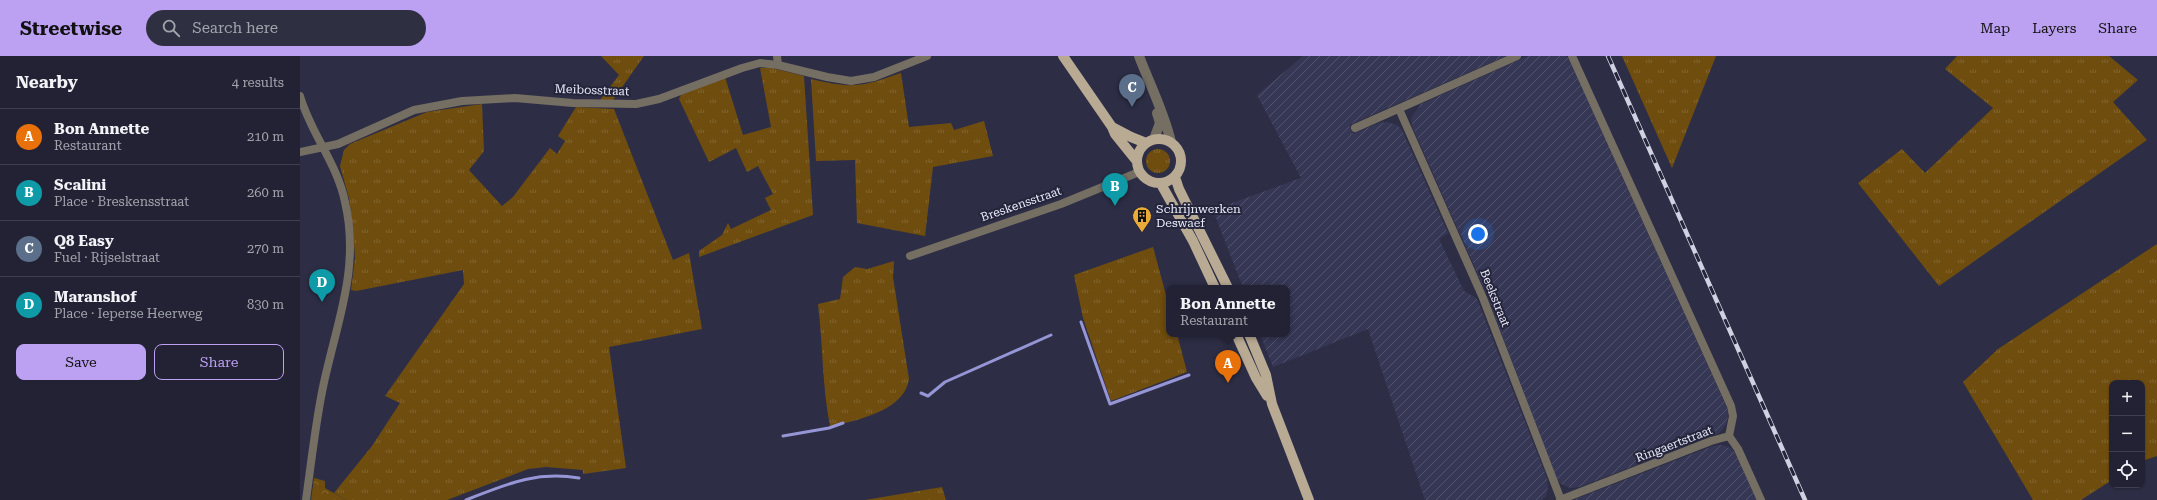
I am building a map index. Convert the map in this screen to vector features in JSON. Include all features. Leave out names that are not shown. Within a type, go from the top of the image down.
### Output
[{"type":"main road","points":[[1063,56],[1112,126],[1115,134],[1136,160],[1139,172],[1148,181],[1161,184],[1175,177],[1180,170],[1180,154],[1171,142],[1150,141],[1131,137],[1112,126]]},
{"type":"main road","points":[[1136,160],[1140,149],[1150,141]]},
{"type":"main road","points":[[1175,177],[1179,189],[1227,285]]},
{"type":"main road","points":[[1161,184],[1193,241],[1214,285]]},
{"type":"main road","points":[[1237,337],[1256,378],[1272,404]]},
{"type":"main road","points":[[1250,337],[1266,375],[1272,404],[1309,500]]},
{"type":"street","name":"Meibosstraat","points":[[300,152],[322,146],[338,144],[414,110],[435,105],[462,101],[515,98],[573,103],[636,104],[659,99],[742,68],[778,60],[827,77],[851,81],[874,76],[927,56]]},
{"type":"street","points":[[1140,56],[1154,97],[1160,123],[1150,141]]},
{"type":"street","points":[[1355,128],[1517,56]]},
{"type":"street","points":[[1572,56],[1731,406],[1734,416],[1729,436]]},
{"type":"street","points":[[300,96],[308,119],[338,176],[346,202],[350,227],[350,259],[344,304],[322,391],[306,500]]},
{"type":"street","points":[[1154,97],[1166,123],[1171,142]]},
{"type":"street","name":"Beekstraat","points":[[1399,109],[1483,298],[1560,500]]},
{"type":"street","name":"Breskensstraat","points":[[910,256],[1061,204],[1139,172]]},
{"type":"street","name":"Ringaertstraat","points":[[1560,500],[1711,441],[1729,436],[1738,448],[1761,500]]},
{"type":"shaded area","points":[[1303,56],[1506,56],[1349,125],[1353,134],[1379,123],[1387,122],[1397,125],[1402,130],[1448,233],[1439,239],[1464,291],[1477,299],[1547,478],[1548,487],[1546,496],[1542,500],[1425,500],[1368,329],[1273,367],[1261,337],[1290,337],[1290,285],[1242,285],[1213,210],[1301,178],[1257,95]]},
{"type":"shaded area","points":[[1528,56],[1566,56],[1569,59],[1727,408],[1728,417],[1725,426],[1719,433],[1579,487],[1570,488],[1561,484],[1556,477],[1487,295],[1412,126],[1411,118],[1421,104]]},
{"type":"shaded area","points":[[1722,445],[1730,448],[1737,454],[1757,500],[1573,500],[1713,446]]},
{"type":"green space","points":[[601,56],[644,56],[613,100],[600,100],[619,75]]},
{"type":"green space","points":[[1622,56],[1716,56],[1672,168]]},
{"type":"green space","points":[[1957,56],[2109,56],[2138,80],[2113,102],[2147,140],[1939,286],[1858,183],[1902,149],[1925,173],[1993,108],[1945,69]]},
{"type":"green space","points":[[760,68],[772,68],[804,76],[813,215],[699,257],[699,251],[722,235],[728,223],[731,229],[771,210],[765,198],[773,194],[758,166],[747,172],[736,148],[709,162],[679,99],[681,95],[725,77],[743,135],[771,127]]},
{"type":"green space","points":[[901,73],[909,127],[951,123],[954,130],[984,121],[993,156],[933,167],[925,236],[857,223],[855,160],[816,161],[811,79],[837,84],[857,85],[866,84]]},
{"type":"green space","points":[[482,104],[484,151],[469,170],[502,206],[513,197],[550,148],[557,154],[565,141],[558,136],[576,107],[614,109],[673,260],[689,253],[702,329],[609,347],[626,468],[583,474],[583,470],[546,467],[528,469],[447,500],[346,500],[334,493],[372,446],[400,403],[385,396],[464,284],[463,270],[356,291],[351,290],[355,258],[349,198],[340,166],[344,150],[350,144],[427,112]]},
{"type":"green space","points":[[1158,149],[1166,153],[1170,161],[1166,169],[1158,173],[1150,169],[1146,161],[1150,153]]},
{"type":"green space","points":[[2157,244],[2157,456],[2145,460],[2145,380],[2109,380],[2109,482],[2081,500],[2033,500],[1963,382],[1998,349]]},
{"type":"green space","points":[[1153,247],[1166,295],[1166,337],[1178,337],[1187,372],[1111,401],[1083,318],[1074,275]]},
{"type":"green space","points":[[894,261],[893,277],[909,379],[906,390],[899,399],[878,412],[853,421],[830,426],[825,396],[818,304],[840,299],[843,277],[855,267],[867,269]]},
{"type":"green space","points":[[314,478],[325,481],[325,488],[346,500],[311,500]]},
{"type":"green space","points":[[942,487],[946,500],[865,500]]},
{"type":"waterway","points":[[1081,322],[1110,404],[1189,375]]},
{"type":"waterway","points":[[921,393],[928,396],[945,382],[1051,335]]},
{"type":"waterway","points":[[783,436],[829,428],[843,423]]},
{"type":"waterway","points":[[466,500],[521,480],[549,476],[579,478]]},
{"type":"railway","points":[[1608,56],[1805,500]]},
{"type":"place","name":"Q8 Easy","points":[[1132,107]]},
{"type":"place","name":"Scalini","points":[[1115,206]]},
{"type":"place","name":"Schrijnwerken Deswaef","points":[[1142,233]]},
{"type":"place","name":"Maranshof","points":[[322,302]]},
{"type":"place","name":"Bon Annette","points":[[1228,383]]}]
